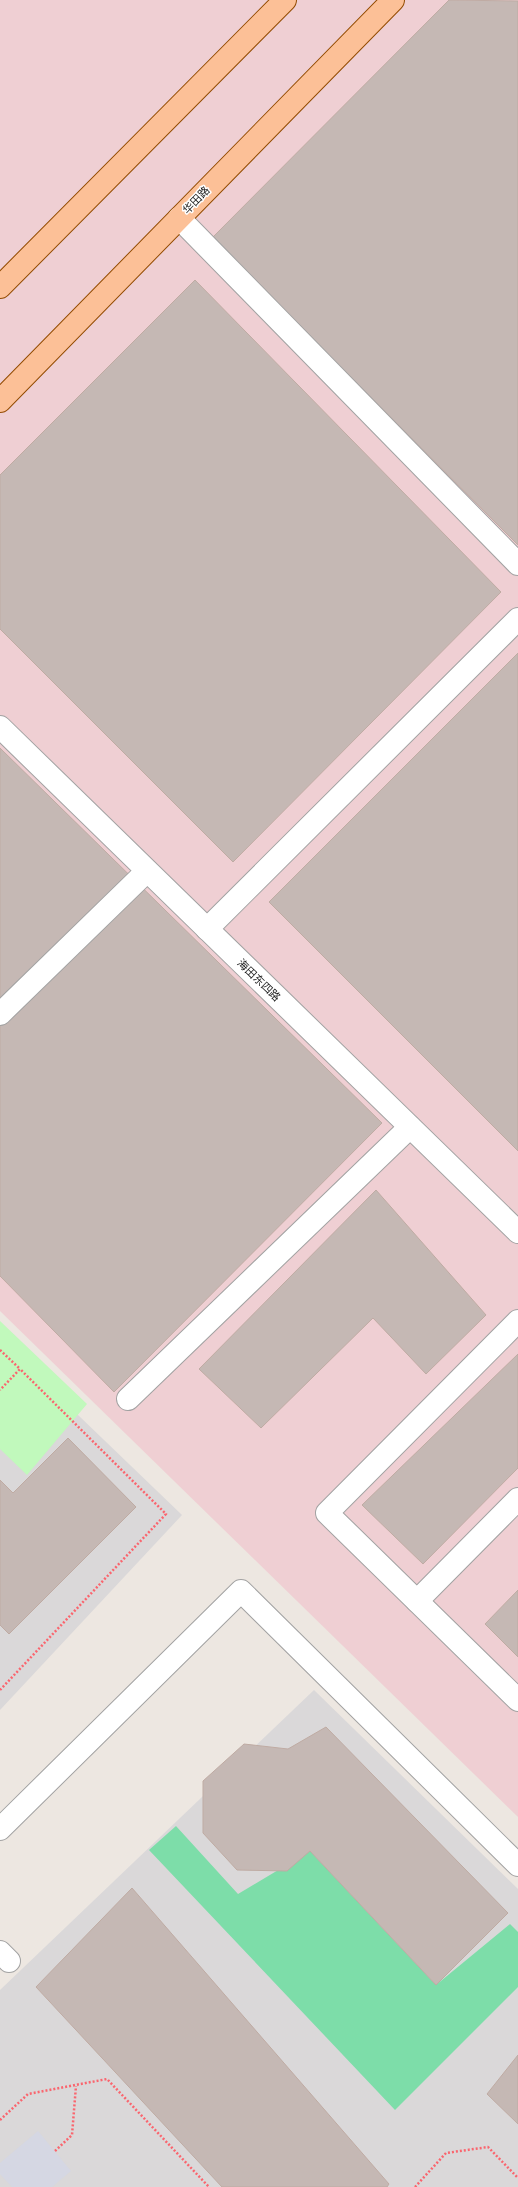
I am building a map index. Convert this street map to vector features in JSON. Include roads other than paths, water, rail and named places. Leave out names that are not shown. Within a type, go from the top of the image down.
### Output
[{"type":"main road","points":[[0,287],[285,0]]},
{"type":"main road","name":"华田路","points":[[0,401],[393,0]]},
{"type":"lane","points":[[179,218],[518,564]]},
{"type":"lane","points":[[207,929],[518,619]]},
{"type":"lane","name":"海田东四路","points":[[0,727],[518,1232]]},
{"type":"lane","points":[[0,1014],[147,871]]},
{"type":"lane","points":[[128,1398],[410,1127]]},
{"type":"lane","points":[[518,1321],[327,1513],[518,1700]]},
{"type":"lane","points":[[417,1601],[518,1499]]},
{"type":"lane","points":[[0,1829],[241,1591],[518,1865]]}]
